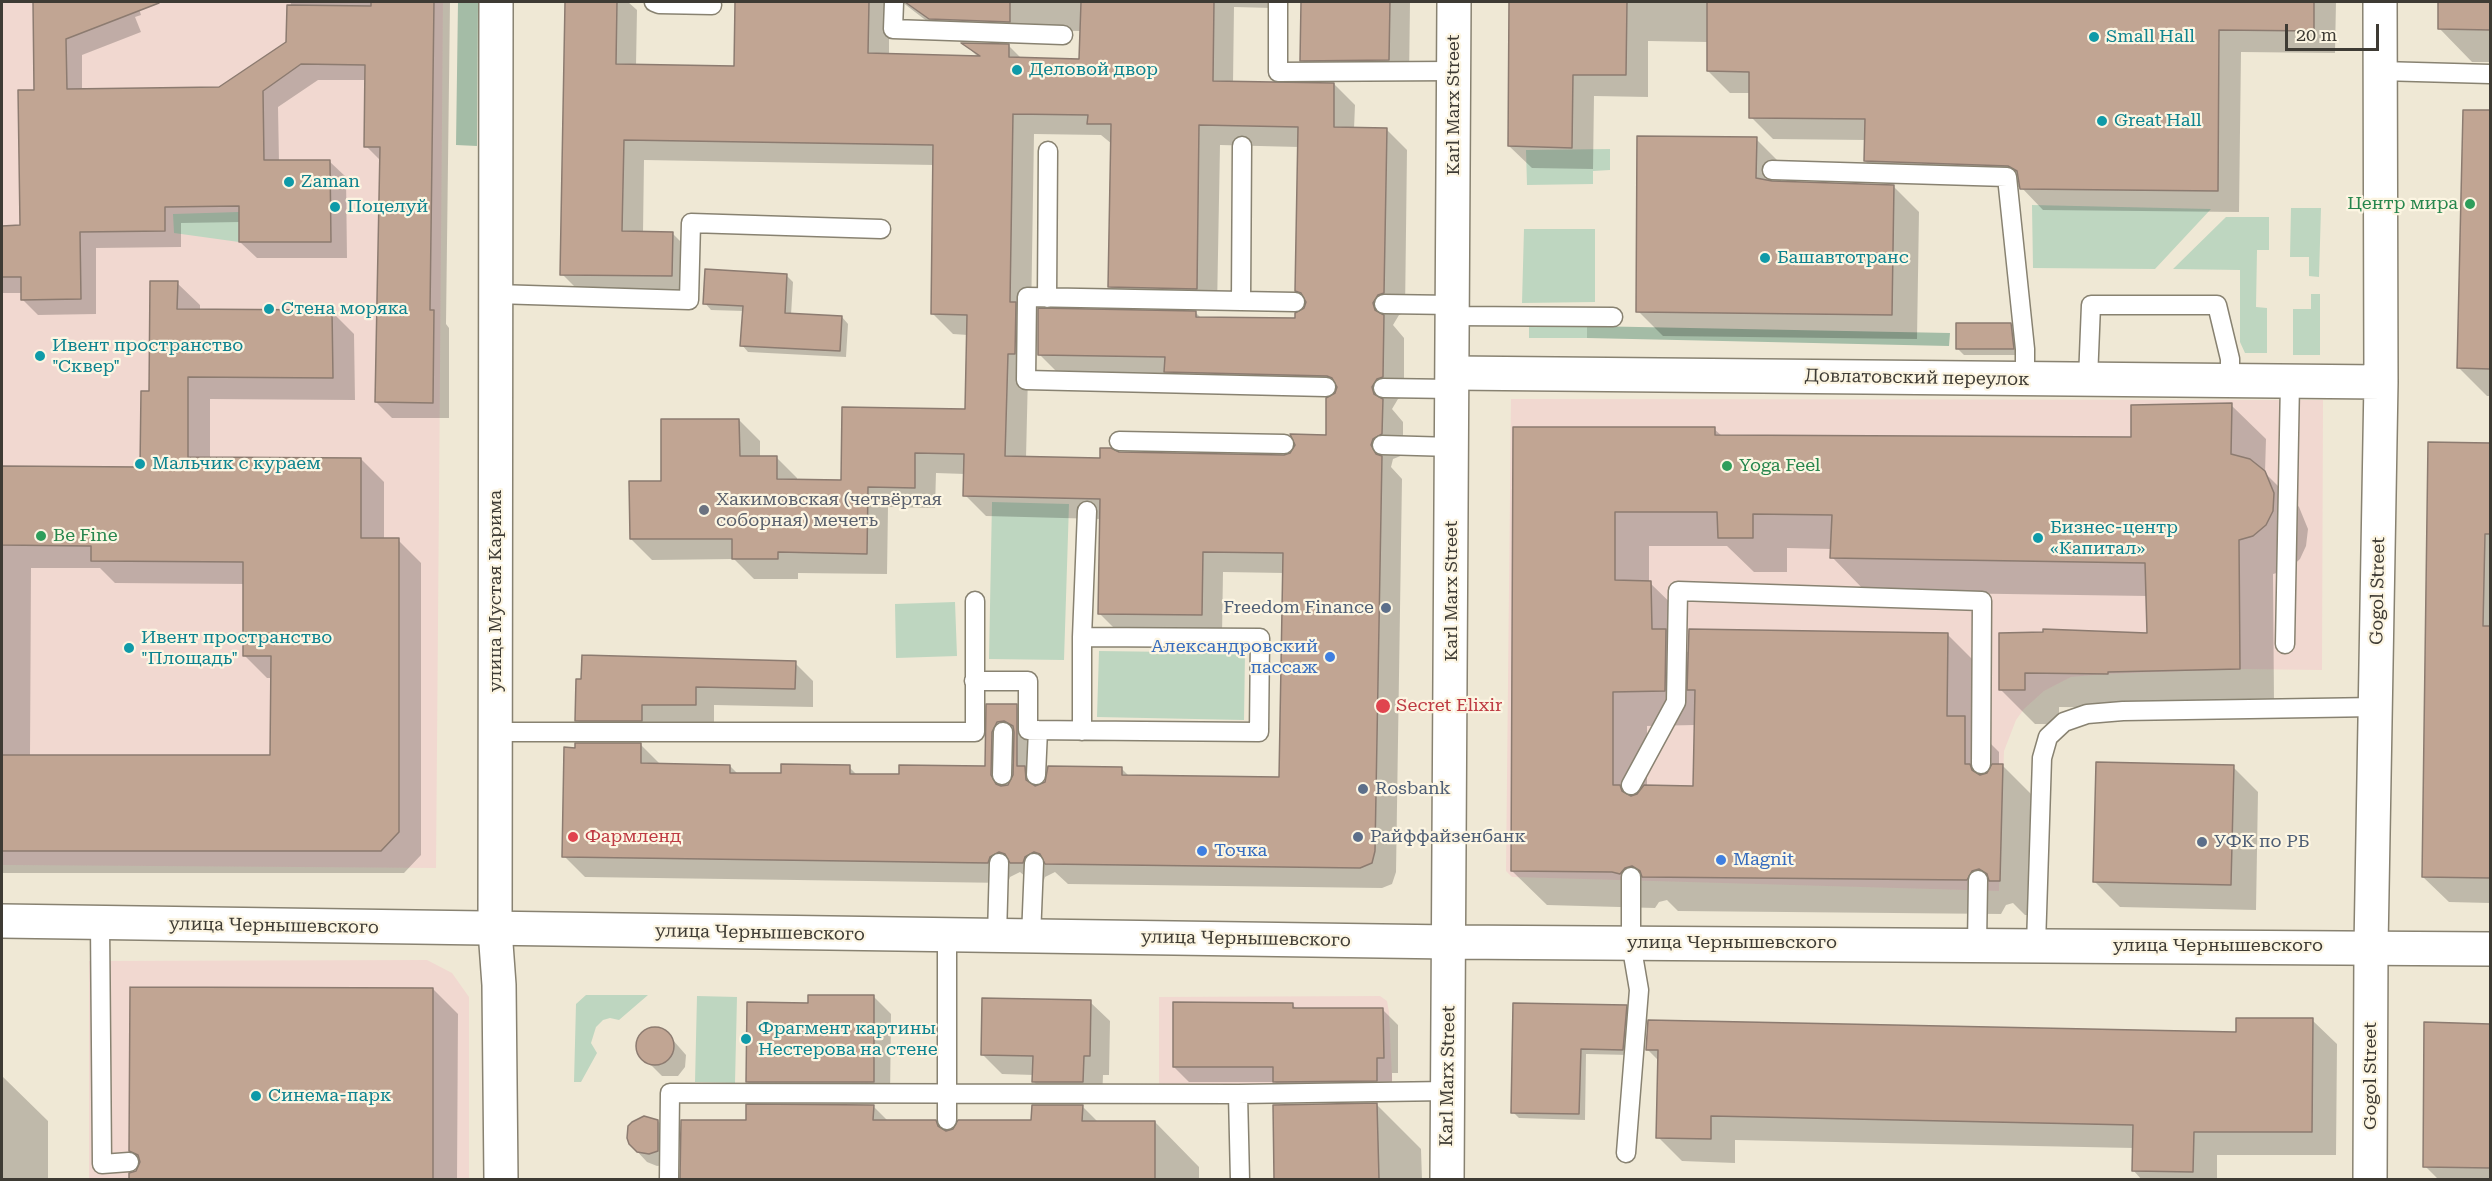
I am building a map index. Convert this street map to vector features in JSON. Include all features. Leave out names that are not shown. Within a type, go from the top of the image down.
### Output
[{"type":"street","name":"улица Мустая Карима","points":[[496,2],[495,930],[499,985],[501,1179]]},
{"type":"street","name":"Karl Marx Street","points":[[1447,1179],[1454,2]]},
{"type":"street","name":"Gogol Street","points":[[2370,1179],[2371,947],[2381,382],[2380,2]]},
{"type":"street","name":"Довлатовский переулок","points":[[1453,381],[2025,379],[2381,382]]},
{"type":"street","name":"улица Чернышевского","points":[[2,921],[495,930],[1450,942],[2490,949]]},
{"type":"lane","points":[[654,2],[712,5]]},
{"type":"lane","points":[[894,2],[893,29],[1063,34]]},
{"type":"lane","points":[[1278,2],[1278,72],[1454,71]]},
{"type":"lane","points":[[2380,71],[2490,74]]},
{"type":"lane","points":[[1241,301],[1242,146]]},
{"type":"lane","points":[[1047,297],[1048,151]]},
{"type":"lane","points":[[1772,170],[2007,177],[2025,349],[2025,379]]},
{"type":"lane","points":[[496,294],[688,300],[691,223],[881,229]]},
{"type":"lane","points":[[1295,302],[1027,297],[1026,380],[1326,387]]},
{"type":"lane","points":[[1384,304],[1453,311],[1613,317]]},
{"type":"lane","points":[[2088,380],[2091,304],[2152,304],[2217,305],[2230,359],[2230,381]]},
{"type":"lane","points":[[1383,388],[1453,381]]},
{"type":"lane","points":[[2285,645],[2290,381]]},
{"type":"lane","points":[[1119,441],[1284,444]]},
{"type":"lane","points":[[1382,445],[1452,447]]},
{"type":"lane","points":[[1082,731],[1082,637],[1087,511]]},
{"type":"lane","points":[[1631,785],[1676,702],[1678,591],[1982,600],[1981,764]]},
{"type":"lane","points":[[495,732],[975,732],[975,601]]},
{"type":"lane","points":[[974,681],[1028,681],[1028,730],[1259,732],[1260,638],[1082,637]]},
{"type":"lane","points":[[2036,945],[2042,758],[2048,737],[2064,722],[2087,714],[2123,711],[2376,707]]},
{"type":"lane","points":[[1036,775],[1038,730]]},
{"type":"lane","points":[[1002,775],[1003,732]]},
{"type":"lane","points":[[997,936],[999,863]]},
{"type":"lane","points":[[1031,937],[1034,863]]},
{"type":"lane","points":[[1626,1153],[1639,990],[1631,942],[1631,877]]},
{"type":"lane","points":[[1977,945],[1978,880]]},
{"type":"lane","points":[[100,923],[102,1164],[129,1162]]},
{"type":"lane","points":[[947,935],[947,1120]]},
{"type":"lane","points":[[669,1179],[670,1093],[1238,1094],[1448,1091]]},
{"type":"lane","points":[[1238,1094],[1240,1179]]},
{"type":"shaded area","points":[[2,2],[443,2],[436,868],[2,865]]},
{"type":"shaded area","points":[[1511,399],[2323,400],[2322,670],[2240,669],[2105,674],[2071,677],[2044,691],[2024,709],[2016,720],[2004,751],[1999,891],[1512,877],[1506,871]]},
{"type":"shaded area","points":[[427,960],[452,973],[469,997],[469,1179],[89,1180],[89,961]]},
{"type":"shaded area","points":[[1380,996],[1387,1001],[1389,1012],[1393,1097],[1159,1098],[1159,997]]},
{"type":"green space","points":[[458,2],[478,2],[477,146],[456,145]]},
{"type":"green space","points":[[1610,149],[1610,170],[1593,171],[1593,184],[1527,185],[1526,150]]},
{"type":"green space","points":[[2032,205],[2211,209],[2155,269],[2033,268]]},
{"type":"green space","points":[[2291,208],[2321,208],[2319,277],[2309,276],[2309,257],[2290,257]]},
{"type":"green space","points":[[239,212],[239,242],[174,233],[173,214]]},
{"type":"green space","points":[[2226,217],[2269,217],[2269,250],[2257,250],[2256,307],[2267,308],[2267,353],[2245,353],[2240,342],[2240,270],[2173,269]]},
{"type":"green space","points":[[1524,229],[1595,229],[1595,302],[1522,303]]},
{"type":"green space","points":[[2311,294],[2320,294],[2320,355],[2293,355],[2293,309],[2311,309]]},
{"type":"green space","points":[[1529,325],[1587,326],[1587,338],[1529,338]]},
{"type":"green space","points":[[1587,326],[1950,333],[1949,346],[1587,338]]},
{"type":"green space","points":[[992,502],[1069,504],[1064,660],[989,659]]},
{"type":"green space","points":[[955,602],[957,656],[896,658],[895,604]]},
{"type":"green space","points":[[1099,651],[1245,653],[1244,720],[1097,717]]},
{"type":"green space","points":[[586,995],[648,995],[619,1020],[610,1018],[603,1020],[596,1027],[591,1043],[597,1053],[581,1082],[574,1082],[576,1004]]},
{"type":"green space","points":[[697,996],[737,997],[735,1083],[695,1082]]},
{"type":"building","points":[[33,2],[159,3],[66,39],[67,89],[219,87],[286,42],[287,5],[371,6],[371,2],[434,2],[430,310],[434,310],[433,403],[375,402],[380,147],[364,147],[365,65],[301,64],[263,91],[264,160],[330,160],[331,242],[239,242],[239,206],[165,207],[165,231],[80,232],[81,299],[21,300],[21,277],[2,277],[2,226],[20,225],[18,90],[34,90]]},
{"type":"building","points":[[565,2],[617,2],[616,64],[734,66],[735,2],[869,2],[868,53],[980,56],[961,43],[1009,44],[1009,57],[1079,59],[1081,2],[1214,2],[1213,81],[1334,83],[1334,127],[1387,128],[1384,293],[1378,295],[1373,303],[1375,310],[1384,315],[1383,377],[1377,379],[1372,387],[1374,394],[1383,399],[1382,434],[1373,439],[1371,445],[1376,454],[1382,456],[1375,851],[1372,863],[1360,868],[1045,864],[1040,854],[1034,852],[1025,857],[1023,863],[1010,863],[1005,854],[999,852],[990,857],[988,863],[562,857],[564,747],[575,748],[575,743],[641,743],[641,763],[730,765],[730,773],[781,773],[781,764],[850,765],[850,774],[899,774],[899,765],[985,766],[986,704],[1017,704],[1017,766],[1025,766],[1026,780],[1035,786],[1045,782],[1048,766],[1122,767],[1122,775],[1279,777],[1283,553],[1203,552],[1202,615],[1098,614],[1100,499],[963,496],[964,454],[915,453],[915,488],[868,487],[867,554],[778,552],[778,559],[732,559],[732,539],[630,539],[629,481],[661,481],[661,419],[739,419],[740,456],[777,456],[777,479],[841,480],[842,407],[965,409],[967,315],[931,314],[933,145],[624,140],[622,231],[673,232],[672,276],[560,275]],"holes":[[[1013,114],[1088,115],[1087,124],[1111,124],[1108,287],[1197,289],[1199,125],[1298,127],[1295,291],[1301,293],[1306,302],[1304,308],[1295,313],[1295,318],[1196,317],[1196,311],[1038,308],[1038,355],[1165,357],[1164,372],[1327,376],[1332,378],[1337,387],[1335,393],[1326,398],[1326,435],[1290,434],[1295,445],[1290,453],[1284,455],[1119,452],[1111,448],[1100,448],[1100,458],[1005,456],[1008,354],[1015,354],[1016,302],[1010,302]],[[1004,721],[1013,726],[1013,775],[1008,785],[1001,786],[996,784],[991,775],[992,732],[997,722]]]},
{"type":"building","points":[[905,2],[1010,2],[1010,22],[929,19]]},
{"type":"building","points":[[1301,2],[1390,2],[1389,60],[1300,61]]},
{"type":"building","points":[[1509,2],[1627,2],[1626,75],[1573,75],[1572,148],[1508,146]]},
{"type":"building","points":[[1707,2],[2314,2],[2314,31],[2219,30],[2218,191],[2020,189],[2017,171],[2008,166],[1864,161],[1865,119],[1749,118],[1749,72],[1707,71]]},
{"type":"building","points":[[2438,2],[2490,2],[2490,30],[2438,29]]},
{"type":"building","points":[[2463,110],[2490,110],[2490,369],[2457,368]]},
{"type":"building","name":"Башавтотранс","points":[[1637,136],[1757,137],[1756,178],[1772,181],[1894,185],[1892,315],[1636,312]]},
{"type":"building","points":[[705,269],[787,274],[785,313],[842,316],[840,351],[740,346],[743,306],[703,304]]},
{"type":"building","points":[[150,281],[178,281],[177,309],[332,310],[333,378],[188,377],[188,457],[361,458],[361,538],[399,538],[399,832],[381,851],[2,851],[2,755],[270,755],[271,656],[243,656],[243,562],[91,561],[91,546],[2,545],[2,466],[140,467],[141,391],[149,391]]},
{"type":"building","points":[[1956,323],[2011,323],[2014,349],[1956,349]]},
{"type":"building","points":[[2232,403],[2231,454],[2250,459],[2265,471],[2274,493],[2273,511],[2266,525],[2253,536],[2239,540],[2240,669],[2108,672],[2108,674],[2025,673],[2025,690],[1999,690],[1999,633],[2043,632],[2043,629],[2147,633],[2145,563],[1830,558],[1832,515],[1753,514],[1753,538],[1718,538],[1717,512],[1615,512],[1615,580],[1651,581],[1652,629],[1666,629],[1665,691],[1613,692],[1613,785],[1620,785],[1622,791],[1631,796],[1637,794],[1644,785],[1693,786],[1695,690],[1687,690],[1689,629],[1948,633],[1947,716],[1965,716],[1965,764],[1970,764],[1972,770],[1980,775],[1987,773],[1992,764],[2003,764],[2000,881],[1989,881],[1987,874],[1979,869],[1972,871],[1967,880],[1642,877],[1640,871],[1632,866],[1625,868],[1620,874],[1511,871],[1513,427],[1715,427],[1715,435],[2131,437],[2131,405]]},
{"type":"building","points":[[2428,442],[2490,443],[2490,534],[2485,534],[2483,626],[2490,626],[2490,878],[2422,877]]},
{"type":"building","points":[[582,655],[796,661],[795,689],[696,687],[696,705],[642,705],[642,721],[575,721],[576,679],[581,679]]},
{"type":"building","points":[[2096,762],[2234,765],[2231,885],[2093,882]]},
{"type":"building","points":[[130,987],[433,988],[433,1179],[129,1179],[129,1173],[136,1171],[140,1162],[138,1155],[129,1151]]},
{"type":"building","points":[[808,995],[874,995],[874,1082],[746,1082],[747,1002],[808,1003]]},
{"type":"building","points":[[982,998],[1091,1000],[1090,1056],[1084,1056],[1083,1082],[1032,1082],[1033,1056],[981,1055]]},
{"type":"building","points":[[1173,1002],[1293,1003],[1293,1008],[1383,1008],[1384,1058],[1377,1058],[1377,1081],[1273,1082],[1273,1067],[1173,1067]]},
{"type":"building","points":[[1513,1003],[1627,1005],[1623,1050],[1581,1049],[1579,1114],[1511,1113]]},
{"type":"building","points":[[2236,1018],[2313,1018],[2312,1132],[2194,1132],[2193,1172],[2132,1171],[2133,1125],[1711,1116],[1711,1139],[1656,1138],[1658,1050],[1646,1050],[1648,1020],[2236,1032]]},
{"type":"building","points":[[2424,1022],[2490,1024],[2490,1168],[2423,1167]]},
{"type":"building","points":[[655,1027],[662,1028],[668,1033],[673,1039],[673,1053],[668,1059],[662,1064],[655,1065],[648,1064],[642,1059],[637,1053],[636,1046],[637,1039],[642,1033],[648,1028]]},
{"type":"building","points":[[1377,1103],[1379,1179],[1274,1179],[1273,1105]]},
{"type":"building","points":[[746,1104],[874,1105],[873,1120],[936,1120],[938,1126],[946,1131],[953,1129],[958,1120],[1031,1120],[1032,1105],[1083,1105],[1082,1121],[1155,1121],[1155,1179],[680,1179],[681,1120],[746,1120]]},
{"type":"building","points":[[644,1116],[658,1120],[658,1151],[649,1154],[637,1152],[629,1144],[627,1138],[628,1126]]},
{"type":"place","name":"Small Hall","points":[[2094,37]]},
{"type":"place","name":"Деловой двор","points":[[1017,70]]},
{"type":"place","name":"Great Hall","points":[[2102,121]]},
{"type":"place","name":"Zaman","points":[[289,182]]},
{"type":"place","name":"Центр мира","points":[[2470,204]]},
{"type":"place","name":"Поцелуй","points":[[335,207]]},
{"type":"place","name":"Башавтотранс","points":[[1765,258]]},
{"type":"place","name":"Стена моряка","points":[[269,309]]},
{"type":"place","name":"Ивент пространство \"Сквер\"","points":[[40,356]]},
{"type":"place","name":"Мальчик с кураем","points":[[140,464]]},
{"type":"place","name":"Yoga Feel","points":[[1727,466]]},
{"type":"place","name":"Хакимовская (четвёртая соборная) мечеть","points":[[704,510]]},
{"type":"place","name":"Be Fine","points":[[41,536]]},
{"type":"place","name":"Бизнес-центр «Капитал»","points":[[2038,538]]},
{"type":"place","name":"Freedom Finance","points":[[1386,608]]},
{"type":"place","name":"Ивент пространство \"Площадь\"","points":[[129,648]]},
{"type":"place","name":"Александровский пассаж","points":[[1330,657]]},
{"type":"place","name":"Secret Elixir","points":[[1383,706]]},
{"type":"place","name":"Rosbank","points":[[1363,789]]},
{"type":"place","name":"Фармленд","points":[[573,837]]},
{"type":"place","name":"Райффайзенбанк","points":[[1358,837]]},
{"type":"place","name":"УФК по РБ","points":[[2202,842]]},
{"type":"place","name":"Точка","points":[[1202,851]]},
{"type":"place","name":"Magnit","points":[[1721,860]]},
{"type":"place","name":"Фрагмент картины Нестерова на стене","points":[[746,1039]]},
{"type":"place","name":"Синема-парк","points":[[256,1096]]}]
